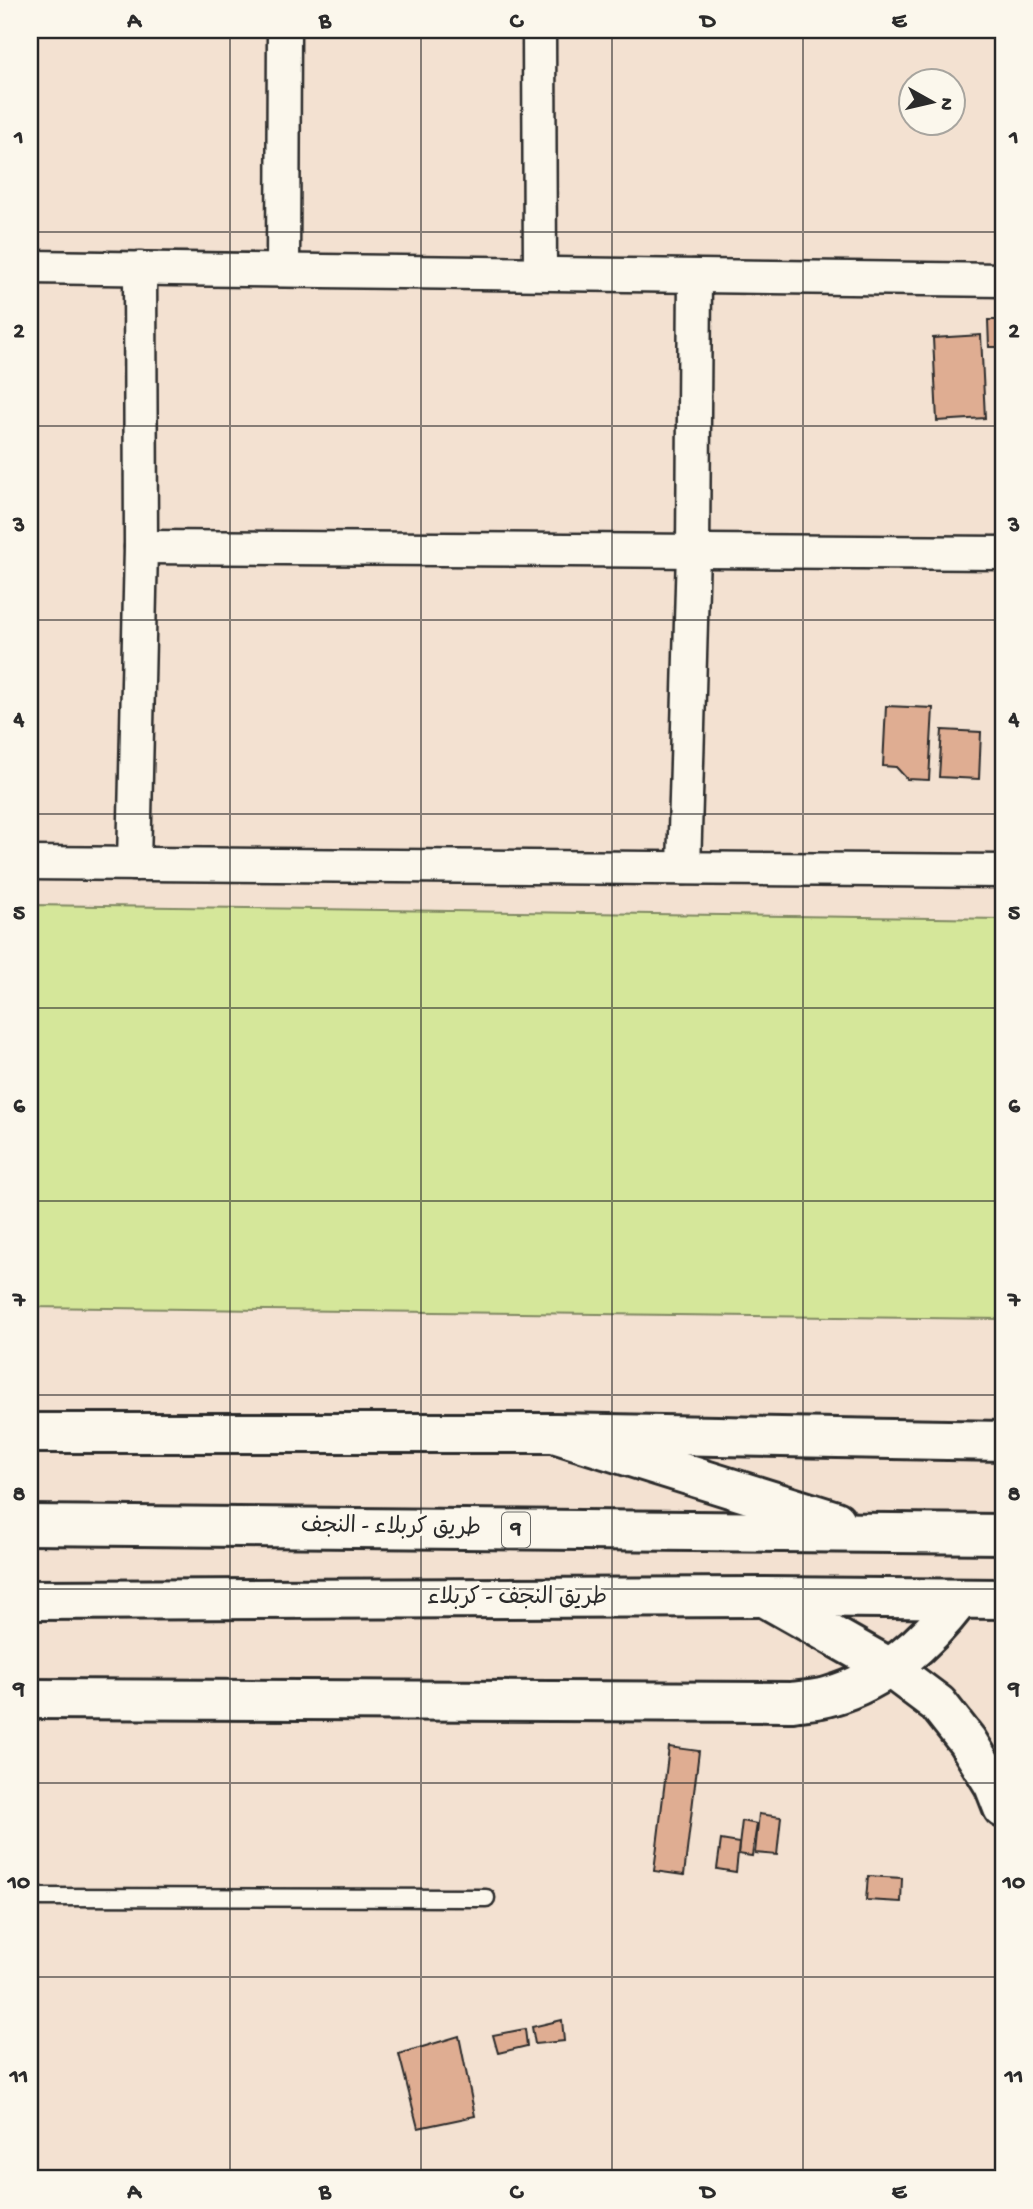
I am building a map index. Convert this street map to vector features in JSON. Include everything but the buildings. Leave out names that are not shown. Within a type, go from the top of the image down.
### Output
[{"type":"main road","points":[[30,1433],[554,1433],[1003,1441]]},
{"type":"main road","points":[[554,1433],[874,1533]]},
{"type":"main road","name":"طريق کربلاء - النجف","points":[[30,1525],[1003,1534]]},
{"type":"main road","points":[[764,1597],[890,1668],[938,1704],[967,1741],[994,1785],[1003,1808]]},
{"type":"main road","name":"طريق النجف - کربلاء","points":[[30,1600],[764,1597],[1003,1599]]},
{"type":"main road","points":[[30,1699],[792,1702],[828,1697],[860,1685],[890,1668],[925,1640],[960,1599]]},
{"type":"street","points":[[282,270],[284,30]]},
{"type":"street","points":[[539,30],[540,274]]},
{"type":"street","points":[[30,267],[1003,280]]},
{"type":"street","points":[[134,864],[141,547],[140,268]]},
{"type":"street","points":[[684,868],[693,551],[695,276]]},
{"type":"street","points":[[141,547],[1003,553]]},
{"type":"street","points":[[30,863],[1003,871]]},
{"type":"lane","points":[[30,1897],[486,1898]]},
{"type":"green space","points":[[30,905],[1003,919],[1003,1319],[30,1307]]}]
